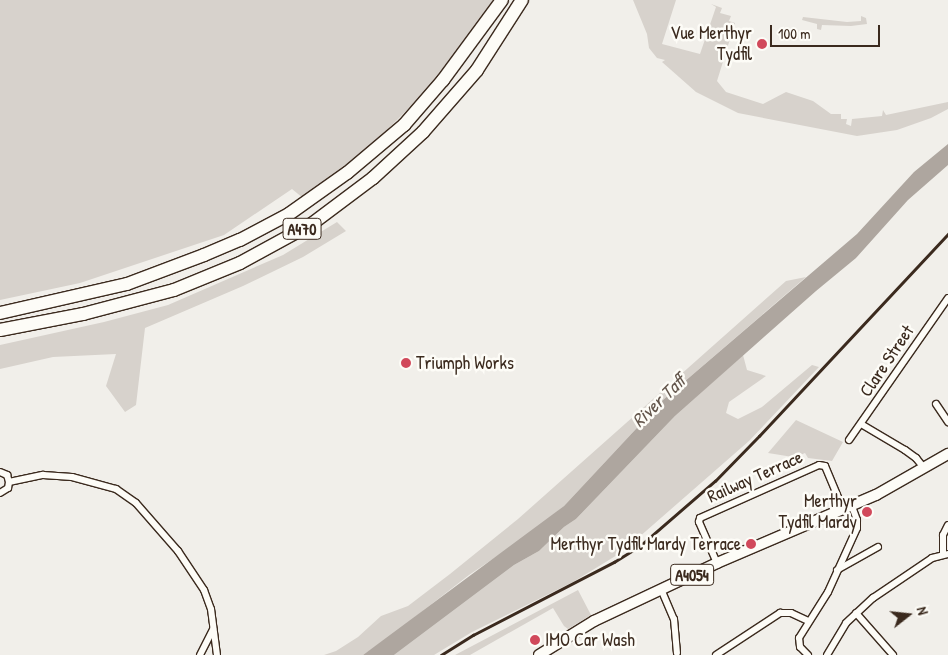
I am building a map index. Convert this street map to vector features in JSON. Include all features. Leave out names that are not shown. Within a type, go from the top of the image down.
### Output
[{"type":"highway","name":"A470","points":[[0,314],[127,284],[204,256],[240,240],[289,214],[347,173],[404,125],[443,80],[502,0]]},
{"type":"highway","name":"A470","points":[[0,330],[83,314],[174,290],[240,263],[313,223],[373,178],[423,132],[477,70],[522,0]]},
{"type":"main road","name":"A4054","points":[[539,655],[594,621],[717,564],[876,495],[948,454]]},
{"type":"street","name":"Clare Street","points":[[849,440],[948,298]]},
{"type":"street","points":[[936,404],[948,422]]},
{"type":"street","points":[[861,424],[905,450],[916,458],[924,468]]},
{"type":"street","name":"Railway Terrace","points":[[717,564],[699,522],[700,518],[819,465],[825,466],[848,508]]},
{"type":"street","points":[[0,472],[7,475],[10,482],[8,488],[0,493]]},
{"type":"street","points":[[10,482],[25,477],[43,475],[72,477],[116,489],[136,503],[157,525],[192,570],[204,590],[211,609],[214,628],[217,655],[202,655],[214,628]]},
{"type":"street","points":[[808,655],[800,647],[798,641],[828,592],[858,524],[848,508]]},
{"type":"street","points":[[828,655],[846,623],[856,613],[912,570],[932,558],[946,554],[943,534],[948,525]]},
{"type":"street","points":[[837,570],[878,547]]},
{"type":"street","points":[[661,590],[674,619],[677,653]]},
{"type":"street","points":[[716,655],[780,614],[791,613],[808,622]]},
{"type":"street","points":[[856,613],[893,655]]},
{"type":"shaded area","points":[[0,0],[493,0],[456,54],[421,96],[373,144],[303,198],[292,189],[224,235],[80,283],[0,300]]},
{"type":"shaded area","points":[[633,0],[676,0],[662,44],[700,54],[716,7],[711,4],[722,8],[720,13],[731,16],[729,21],[735,23],[717,81],[726,92],[763,104],[786,92],[813,101],[831,114],[841,114],[841,119],[847,119],[846,124],[851,126],[852,119],[882,116],[883,110],[886,115],[948,102],[948,109],[931,118],[897,130],[857,136],[738,113],[696,92],[662,62],[665,60],[657,58],[649,48],[647,34]]},
{"type":"shaded area","points":[[861,16],[866,18],[867,24],[851,26],[822,25],[821,30],[817,29],[817,24],[802,20],[803,17],[847,22],[861,21]]},
{"type":"shaded area","points":[[948,144],[948,165],[908,200],[856,258],[675,416],[576,519],[564,527],[539,551],[514,565],[394,655],[363,655],[564,506],[663,400],[857,234],[914,172]]},
{"type":"shaded area","points":[[337,222],[346,231],[303,257],[243,286],[145,328],[136,405],[125,412],[106,386],[116,354],[53,357],[0,369],[0,345],[104,322],[168,305],[283,255]]},
{"type":"shaded area","points":[[806,277],[663,400],[564,506],[525,537],[469,575],[363,655],[324,655],[336,651],[358,637],[381,616],[408,606],[450,574],[518,519],[786,281]]},
{"type":"shaded area","points":[[743,355],[747,370],[766,376],[729,402],[726,413],[738,419],[762,407],[812,365],[819,367],[749,441],[622,552],[573,582],[472,632],[434,655],[394,655],[514,565],[539,551],[564,527],[576,519],[675,416]]},
{"type":"shaded area","points":[[796,420],[843,442],[832,461],[808,458],[805,453],[798,456],[799,458],[768,453]]},
{"type":"shaded area","points":[[578,590],[591,615],[568,629],[564,626],[553,608],[470,655],[455,655]]},
{"type":"railway","points":[[441,655],[473,635],[614,562],[641,545],[715,481],[948,234]]},
{"type":"place","name":"Vue Merthyr Tydfil","points":[[762,44]]},
{"type":"place","name":"Triumph Works","points":[[406,363]]},
{"type":"place","name":"Merthyr Tydfil Mardy","points":[[867,512]]},
{"type":"place","name":"Merthyr Tydfil Mardy Terrace","points":[[751,544]]},
{"type":"place","name":"IMO Car Wash","points":[[535,640]]},
{"type":"water label","name":"River Taff","points":[[659,401]]}]
